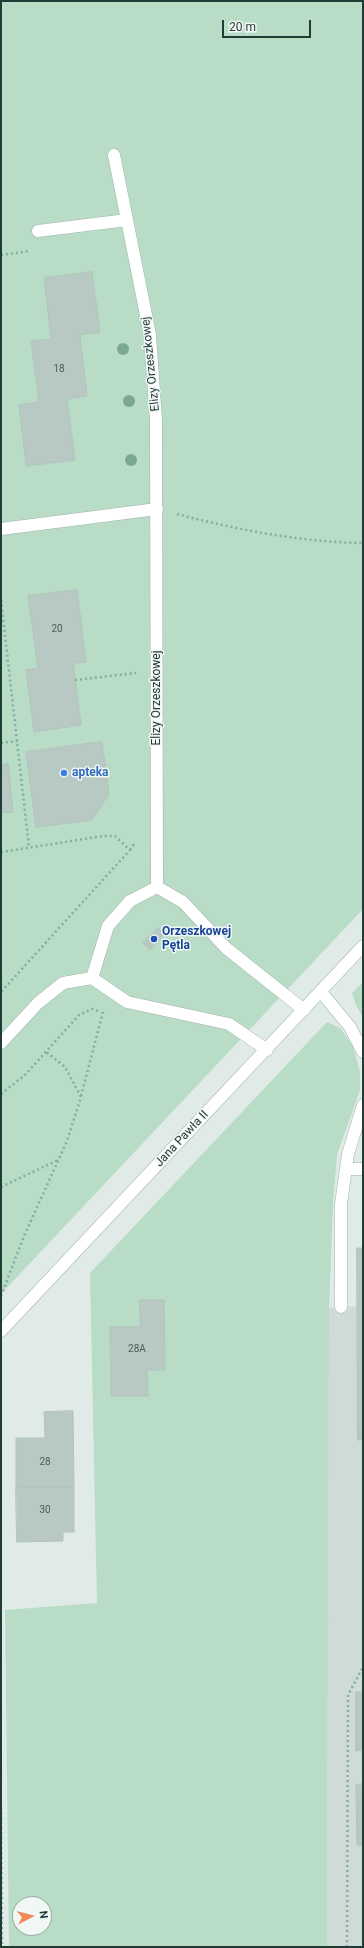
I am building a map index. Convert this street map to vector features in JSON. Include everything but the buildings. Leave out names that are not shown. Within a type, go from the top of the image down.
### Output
[{"type":"street","name":"Elizy Orzeszkowej","points":[[114,155],[150,335],[156,420],[157,887]]},
{"type":"street","points":[[38,232],[127,220]]},
{"type":"street","points":[[1,529],[157,509]]},
{"type":"street","points":[[92,978],[108,926],[130,901],[157,887],[183,902],[226,948],[304,1010]]},
{"type":"street","name":"Jana Pawła II","points":[[1,1331],[267,1050],[363,946]]},
{"type":"street","points":[[4,1036],[38,1003],[63,983],[92,978],[127,1002],[229,1024],[267,1050]]},
{"type":"street","points":[[321,992],[350,1027],[362,1048]]},
{"type":"street","points":[[341,1307],[341,1204],[348,1154],[363,1105]]},
{"type":"street","points":[[346,1169],[363,1169]]},
{"type":"path","points":[[157,509],[230,528],[333,542],[363,543]]},
{"type":"path","points":[[1,600],[29,847]]},
{"type":"path","points":[[75,680],[140,672]]},
{"type":"path","points":[[1,743],[17,741]]},
{"type":"path","points":[[1,852],[103,836],[115,836],[130,850],[1,992]]},
{"type":"path","points":[[1,1094],[25,1075],[79,1015],[92,1010],[110,1014]]},
{"type":"path","points":[[1,1296],[24,1236],[67,1141],[81,1097],[103,1012]]},
{"type":"path","points":[[45,1052],[65,1067],[81,1097]]},
{"type":"path","points":[[1,1187],[59,1160]]},
{"type":"path","points":[[347,1947],[348,1695],[363,1667]]},
{"type":"path","points":[[1,1807],[2,1947]]},
{"type":"shaded area","points":[[357,1248],[363,1248],[363,1947],[327,1947],[329,1308],[357,1306]]},
{"type":"green space","points":[[1,1],[363,1],[363,909],[1,1294]]},
{"type":"green space","points":[[363,982],[363,1018],[352,993]]},
{"type":"green space","points":[[327,1022],[340,1028],[353,1046],[360,1072],[360,1090],[337,1155],[333,1204],[329,1308],[327,1947],[9,1947],[5,1610],[97,1603],[90,1273]]},
{"type":"place","name":"apteka","points":[[64,773]]},
{"type":"place","name":"Orzeszkowej Pętla","points":[[154,939]]}]
